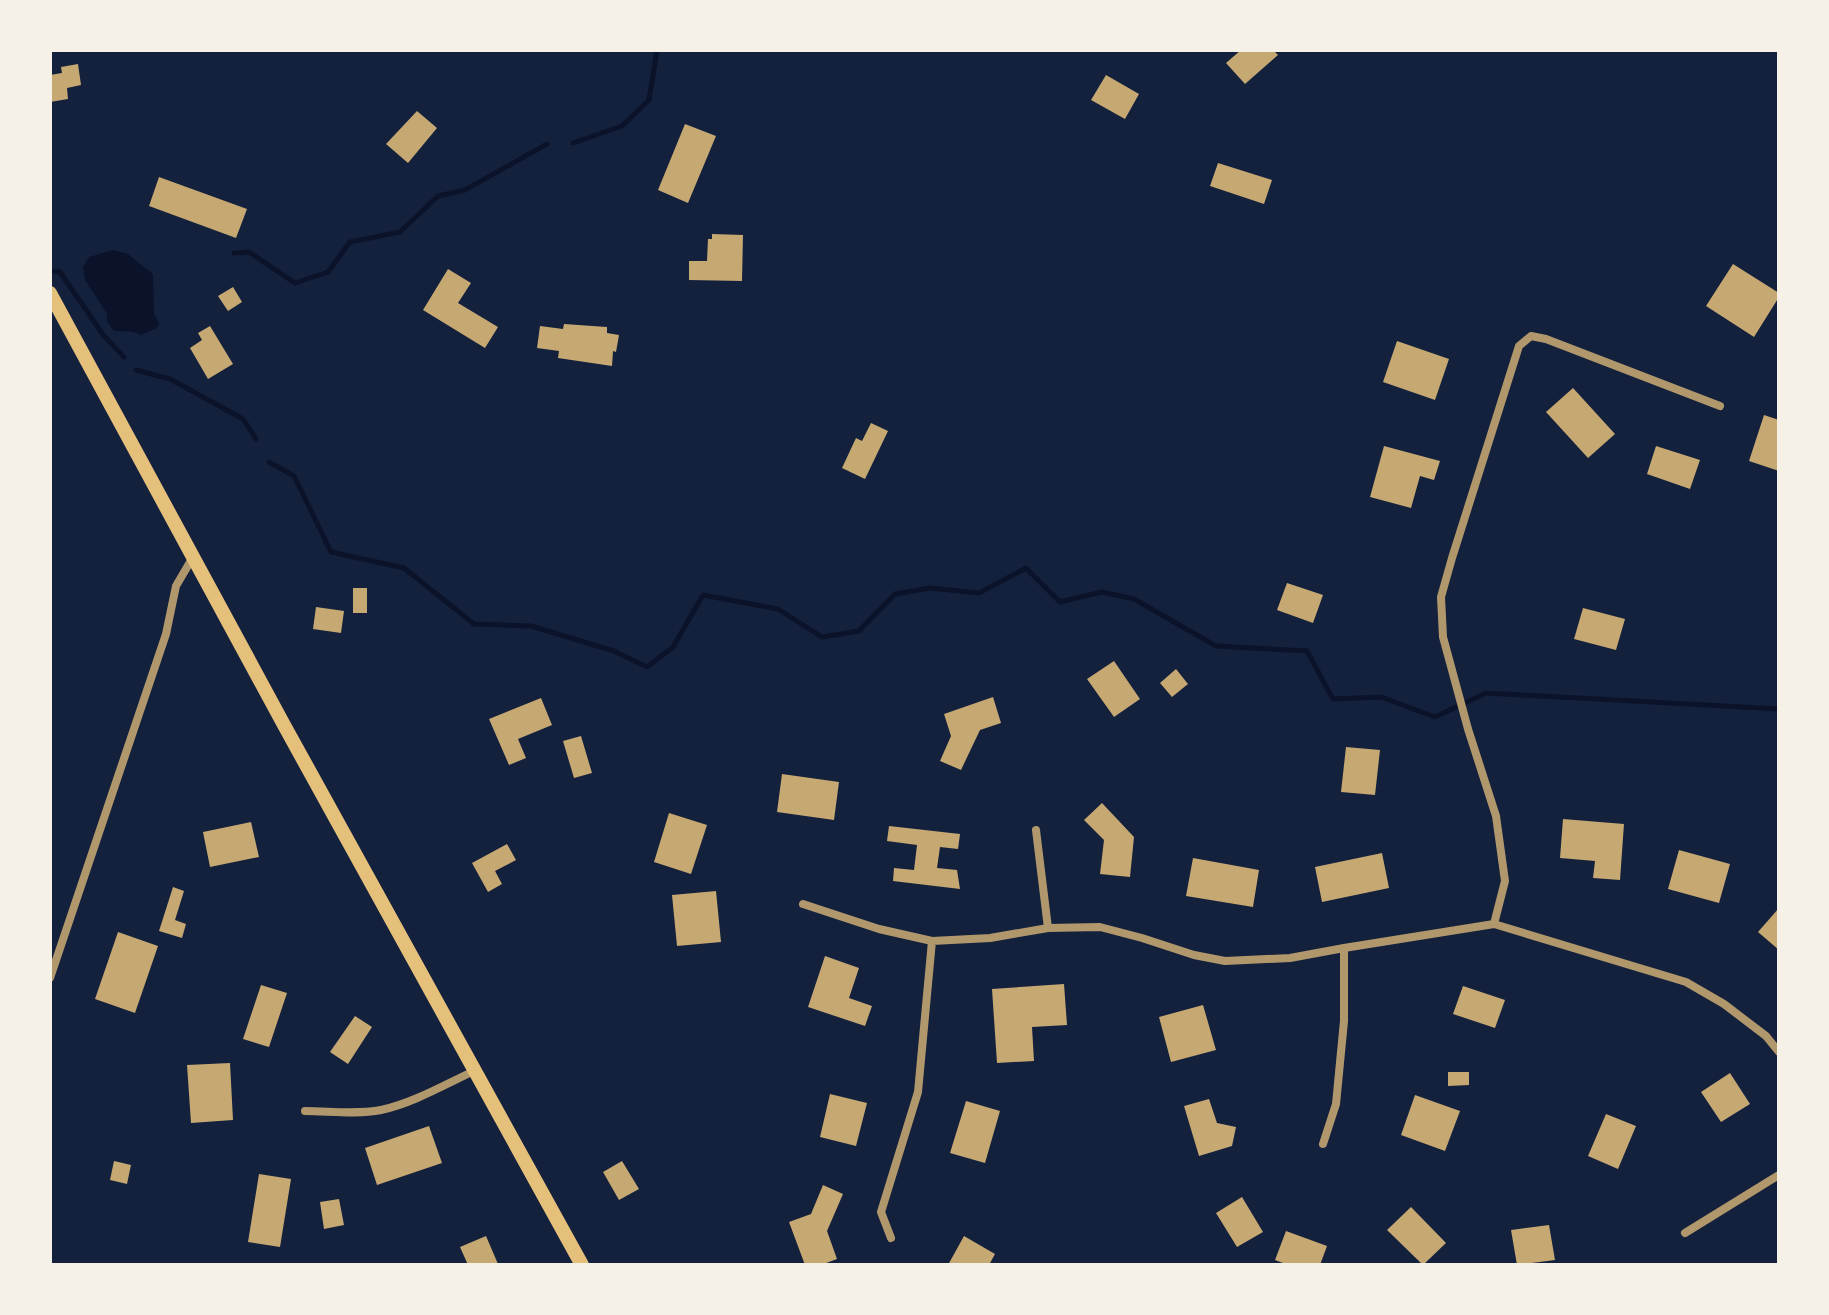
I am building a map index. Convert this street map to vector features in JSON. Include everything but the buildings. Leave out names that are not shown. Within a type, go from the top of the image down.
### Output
[{"type":"main road","points":[[50,293],[582,1265]]},
{"type":"street","points":[[1494,924],[1505,881],[1496,816],[1443,637],[1441,597],[1519,346],[1531,336],[1546,339],[1720,406]]},
{"type":"street","points":[[50,978],[166,634],[176,586],[193,557]]},
{"type":"street","points":[[1036,830],[1048,928]]},
{"type":"street","points":[[803,904],[879,929],[932,941],[990,938],[1048,928],[1100,927],[1225,961],[1290,958],[1494,924],[1686,982],[1724,1004],[1766,1036],[1779,1052]]},
{"type":"street","points":[[891,1238],[881,1212],[918,1092],[932,941]]},
{"type":"street","points":[[1323,1144],[1336,1104],[1344,1021],[1344,948]]},
{"type":"street","points":[[305,1111],[381,1110],[474,1071]]},
{"type":"street","points":[[1685,1233],[1779,1175]]},
{"type":"water","points":[[113,250],[128,254],[153,274],[157,328],[141,335],[114,331],[107,322],[107,314],[85,280],[83,267],[89,257]]},
{"type":"waterway","points":[[573,143],[622,126],[649,100],[657,50]]},
{"type":"waterway","points":[[234,253],[249,252],[295,283],[328,272],[350,242],[400,232],[438,196],[465,190],[547,144]]},
{"type":"waterway","points":[[50,271],[60,272],[104,336],[124,357]]},
{"type":"waterway","points":[[136,370],[170,379],[243,419],[256,439]]},
{"type":"waterway","points":[[269,462],[294,476],[331,552],[404,568],[474,624],[531,626],[614,651],[647,667],[673,647],[703,595],[778,609],[822,637],[859,631],[895,594],[930,588],[979,593],[1026,568],[1060,602],[1102,592],[1134,599],[1216,646],[1307,651],[1333,699],[1381,697],[1435,717],[1486,693],[1779,709]]}]
